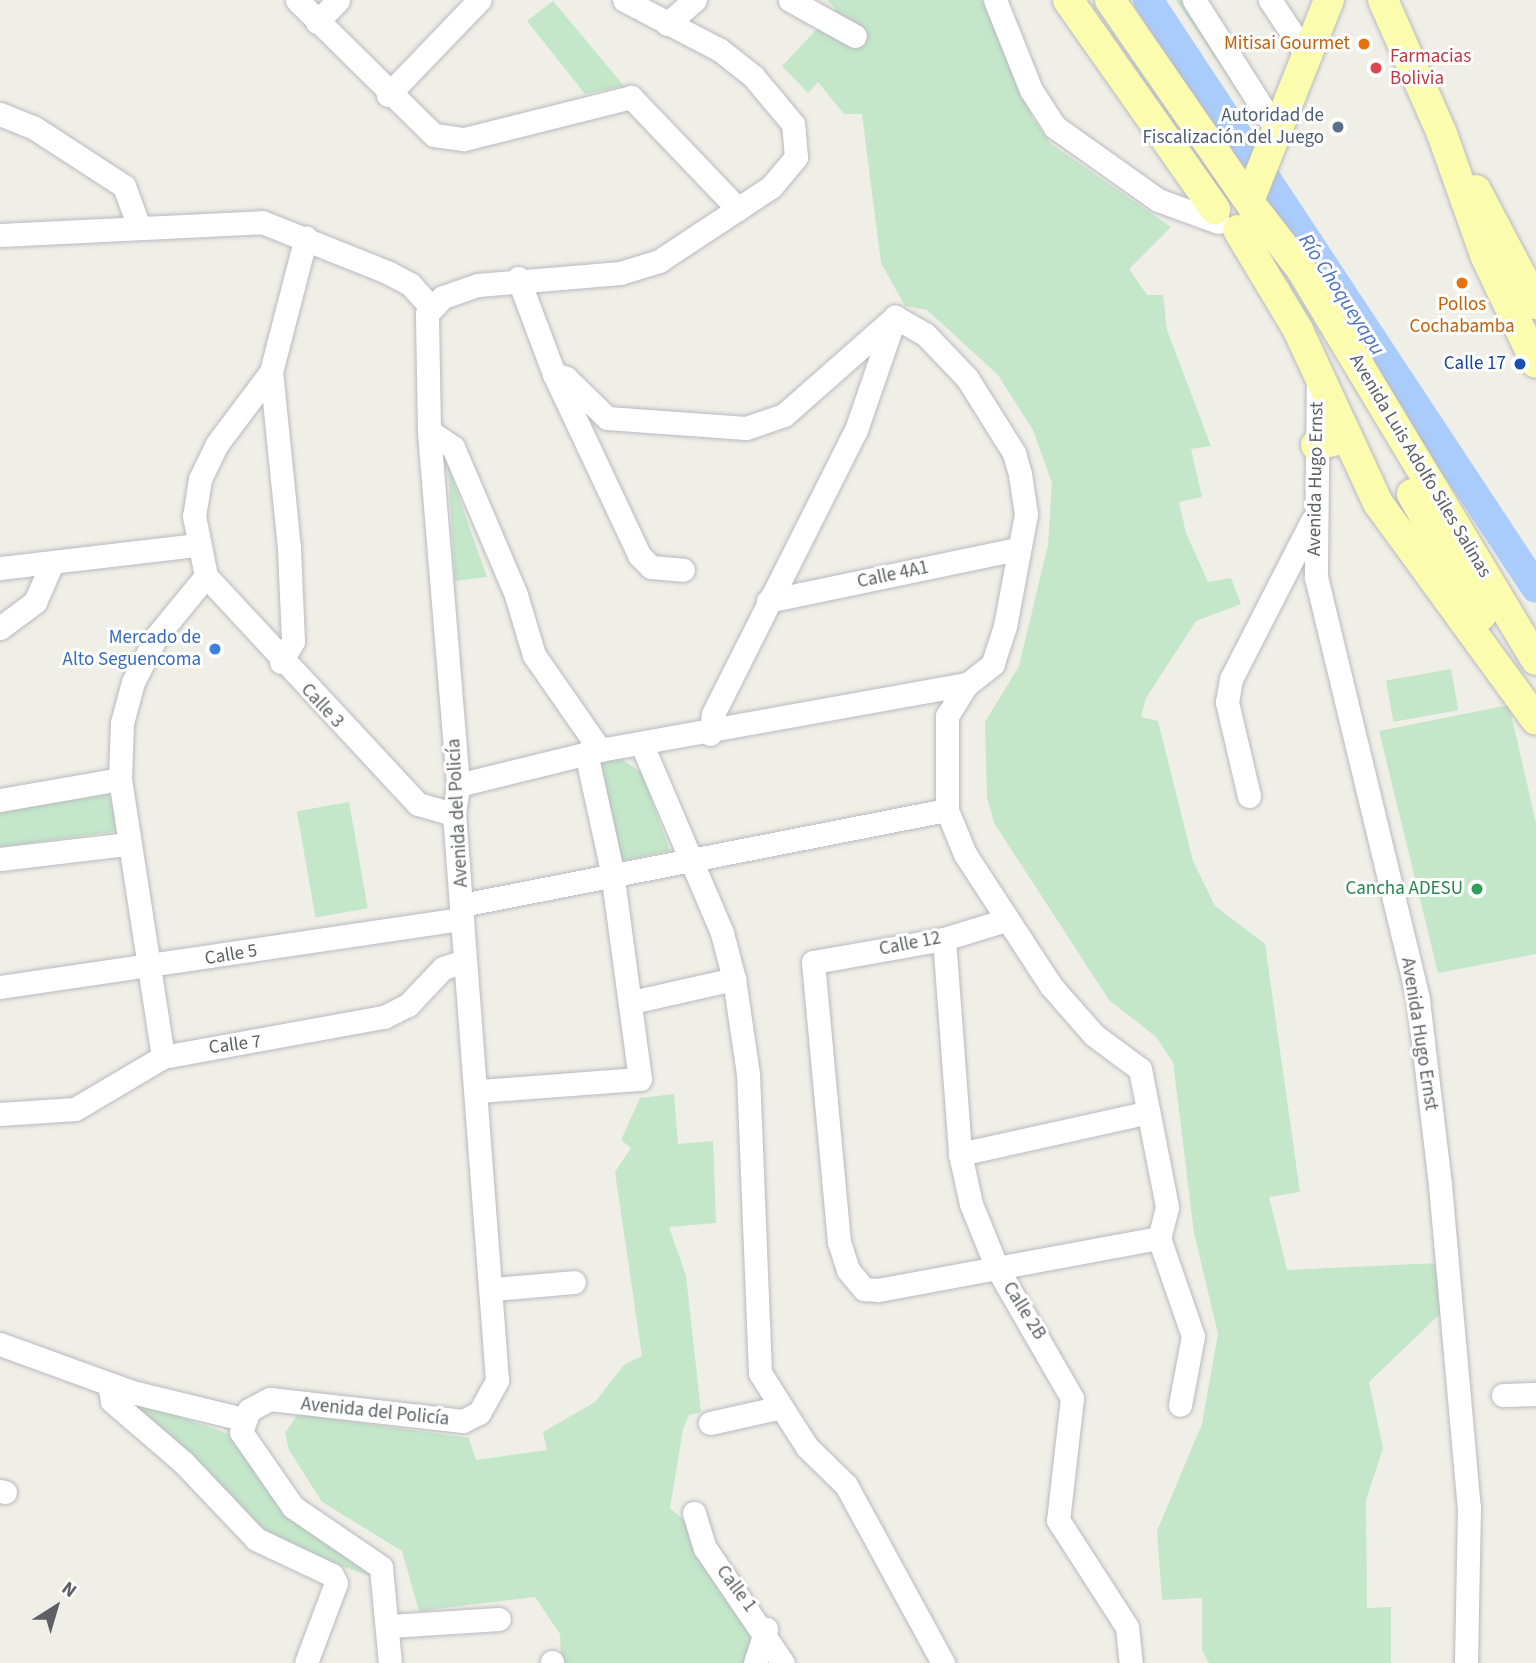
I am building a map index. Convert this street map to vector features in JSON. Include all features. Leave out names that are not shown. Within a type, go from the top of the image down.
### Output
[{"type":"main road","points":[[1068,0],[1239,208]]},
{"type":"main road","points":[[1089,0],[1213,177]]},
{"type":"main road","points":[[1110,0],[1239,208]]},
{"type":"main road","points":[[1239,208],[1274,143],[1329,0]]},
{"type":"main road","points":[[1383,0],[1442,134],[1485,255],[1536,363]]},
{"type":"main road","points":[[1442,134],[1536,304]]},
{"type":"main road","name":"Avenida Luis Adolfo Siles Salinas","points":[[1239,208],[1378,503],[1536,720]]},
{"type":"main road","name":"Avenida Luis Adolfo Siles Salinas","points":[[1239,208],[1301,270],[1536,660]]},
{"type":"main road","points":[[1275,257],[1399,465],[1536,713]]},
{"type":"main road","points":[[1316,445],[1346,438]]},
{"type":"main road","points":[[1399,465],[1536,671]]},
{"type":"street","points":[[297,0],[388,95],[434,135],[456,139],[631,97],[738,209]]},
{"type":"street","points":[[317,22],[338,0]]},
{"type":"street","points":[[388,95],[479,0]]},
{"type":"street","points":[[0,235],[52,237],[139,227],[262,222],[306,237],[410,284],[431,307],[455,292],[518,278],[638,269],[738,209],[790,168],[797,144],[793,124],[753,76],[624,0]]},
{"type":"street","points":[[667,24],[695,0]]},
{"type":"street","points":[[790,0],[855,36]]},
{"type":"street","points":[[995,0],[1031,90],[1055,127],[1158,200],[1239,208]]},
{"type":"street","points":[[1194,0],[1274,143]]},
{"type":"street","points":[[1270,0],[1307,56]]},
{"type":"street","points":[[0,114],[33,127],[124,186],[139,227]]},
{"type":"street","points":[[281,662],[293,641],[271,372],[306,237]]},
{"type":"street","points":[[518,278],[554,374],[643,563],[682,570]]},
{"type":"street","name":"Avenida del Policía","points":[[243,1419],[253,1405],[270,1399],[444,1421],[479,1413],[497,1380],[500,1357],[479,1091],[464,961],[454,814],[458,785],[429,430],[424,326],[431,307]]},
{"type":"street","points":[[554,374],[566,378],[607,418],[746,428],[784,415],[895,317]]},
{"type":"street","points":[[895,317],[925,334],[967,378],[1014,453],[1026,514],[993,664],[967,684],[947,716],[947,810],[1006,920],[1094,1035],[1140,1069],[1145,1113],[1167,1207],[1159,1238],[1193,1336],[1180,1405]]},
{"type":"street","points":[[710,734],[713,714],[856,430],[895,317]]},
{"type":"street","points":[[163,1057],[146,968],[120,779],[122,723],[132,682],[156,637],[206,576],[197,545],[200,479],[217,444],[271,372]]},
{"type":"street","name":"Avenida Hugo Ernst","points":[[1318,372],[1312,521],[1316,577],[1418,1000],[1469,1495],[1466,1663]]},
{"type":"street","points":[[429,430],[453,447],[516,595],[534,655],[593,751],[632,1002],[640,1079],[479,1091]]},
{"type":"street","points":[[1249,796],[1227,702],[1231,679],[1312,521]]},
{"type":"street","points":[[0,568],[197,545]]},
{"type":"street","name":"Calle 4A1","points":[[768,601],[1017,549]]},
{"type":"street","points":[[0,628],[35,602],[52,563]]},
{"type":"street","name":"Calle 3","points":[[206,576],[281,662],[418,804],[454,814]]},
{"type":"street","points":[[458,785],[593,751],[710,734],[967,684]]},
{"type":"street","points":[[642,745],[694,860],[734,979],[748,1074],[755,1333],[760,1373],[777,1408],[846,1485],[943,1663]]},
{"type":"street","points":[[0,800],[120,779]]},
{"type":"street","name":"Calle 5","points":[[0,987],[146,968],[462,912],[612,871],[694,860],[947,810]]},
{"type":"street","points":[[0,859],[128,844]]},
{"type":"street","name":"Calle 12","points":[[997,1268],[878,1290],[864,1289],[848,1270],[839,1242],[813,962],[944,939],[1006,920]]},
{"type":"street","name":"Calle 2B","points":[[944,939],[960,1154],[971,1204],[997,1268],[1072,1398],[1058,1520],[1127,1627],[1131,1663]]},
{"type":"street","name":"Calle 7","points":[[0,1114],[75,1109],[163,1057],[384,1017],[408,1005],[443,968],[464,961]]},
{"type":"street","points":[[632,1002],[734,979]]},
{"type":"street","points":[[960,1154],[1145,1113]]},
{"type":"street","points":[[997,1268],[1159,1238]]},
{"type":"street","points":[[493,1289],[574,1282]]},
{"type":"street","points":[[0,1344],[109,1384],[243,1419],[241,1432],[293,1507],[381,1567],[390,1626],[390,1663]]},
{"type":"street","points":[[109,1384],[112,1401],[183,1462],[256,1539],[332,1575],[336,1583],[306,1663]]},
{"type":"street","points":[[1503,1395],[1536,1394]]},
{"type":"street","points":[[710,1423],[777,1408]]},
{"type":"street","name":"Calle 1","points":[[694,1513],[705,1548],[766,1629],[783,1663]]},
{"type":"street","points":[[390,1626],[499,1619]]},
{"type":"street","points":[[755,1663],[766,1629]]},
{"type":"green space","points":[[827,0],[981,0],[997,23],[1033,119],[1051,144],[1171,227],[1129,269],[1147,295],[1163,295],[1167,330],[1211,446],[1191,449],[1202,497],[1179,502],[1186,533],[1208,582],[1231,578],[1241,604],[1196,621],[1146,698],[1141,717],[1158,721],[1193,861],[1215,906],[1265,944],[1300,1192],[1269,1197],[1287,1270],[1438,1263],[1442,1312],[1369,1382],[1383,1448],[1366,1500],[1367,1608],[1391,1607],[1391,1663],[1209,1663],[1202,1650],[1202,1598],[1162,1600],[1157,1531],[1202,1424],[1218,1334],[1194,1233],[1173,1062],[1156,1037],[1109,1000],[994,823],[987,797],[985,722],[1019,666],[1048,545],[1052,483],[1033,430],[998,375],[927,310],[905,306],[881,263],[862,114],[844,114],[818,82],[808,93],[782,66],[836,9]]},
{"type":"green space","points":[[1176,0],[1181,0],[1248,107]]},
{"type":"green space","points":[[553,1],[624,86],[585,94],[527,21]]},
{"type":"green space","points":[[448,466],[487,577],[455,581]]},
{"type":"green space","points":[[1451,669],[1458,710],[1393,722],[1386,680]]},
{"type":"green space","name":"Cancha ADESU","points":[[1509,705],[1536,823],[1536,954],[1438,973],[1379,731]]},
{"type":"green space","points":[[617,756],[642,773],[670,851],[615,862],[595,765]]},
{"type":"green space","points":[[109,794],[118,828],[112,832],[0,847],[0,812]]},
{"type":"green space","points":[[349,802],[368,908],[316,918],[297,811]]},
{"type":"green space","points":[[674,1094],[678,1144],[713,1141],[716,1223],[669,1227],[686,1276],[701,1412],[689,1415],[683,1429],[670,1508],[696,1531],[720,1567],[764,1663],[561,1663],[560,1634],[535,1597],[419,1611],[402,1551],[322,1502],[289,1450],[285,1433],[298,1414],[469,1438],[476,1460],[547,1450],[543,1432],[595,1402],[624,1365],[642,1356],[615,1172],[631,1148],[621,1140],[640,1098]]},
{"type":"green space","points":[[119,1396],[232,1435],[272,1497],[302,1525],[360,1561],[370,1576],[277,1544]]},
{"type":"waterway","name":"Río Choqueyapu","points":[[1148,0],[1536,588]]},
{"type":"tunnel","points":[[1214,177],[1243,216]]},
{"type":"place","name":"Mitisai Gourmet","points":[[1364,44]]},
{"type":"place","name":"Farmacias Bolivia","points":[[1376,68]]},
{"type":"place","name":"Autoridad de Fiscalización del Juego","points":[[1338,127]]},
{"type":"place","name":"Pollos Cochabamba","points":[[1462,283]]},
{"type":"place","name":"Calle 17","points":[[1520,364]]},
{"type":"place","name":"Mercado de Alto Seguencoma","points":[[215,649]]},
{"type":"place","name":"Cancha ADESU","points":[[1477,889]]}]
